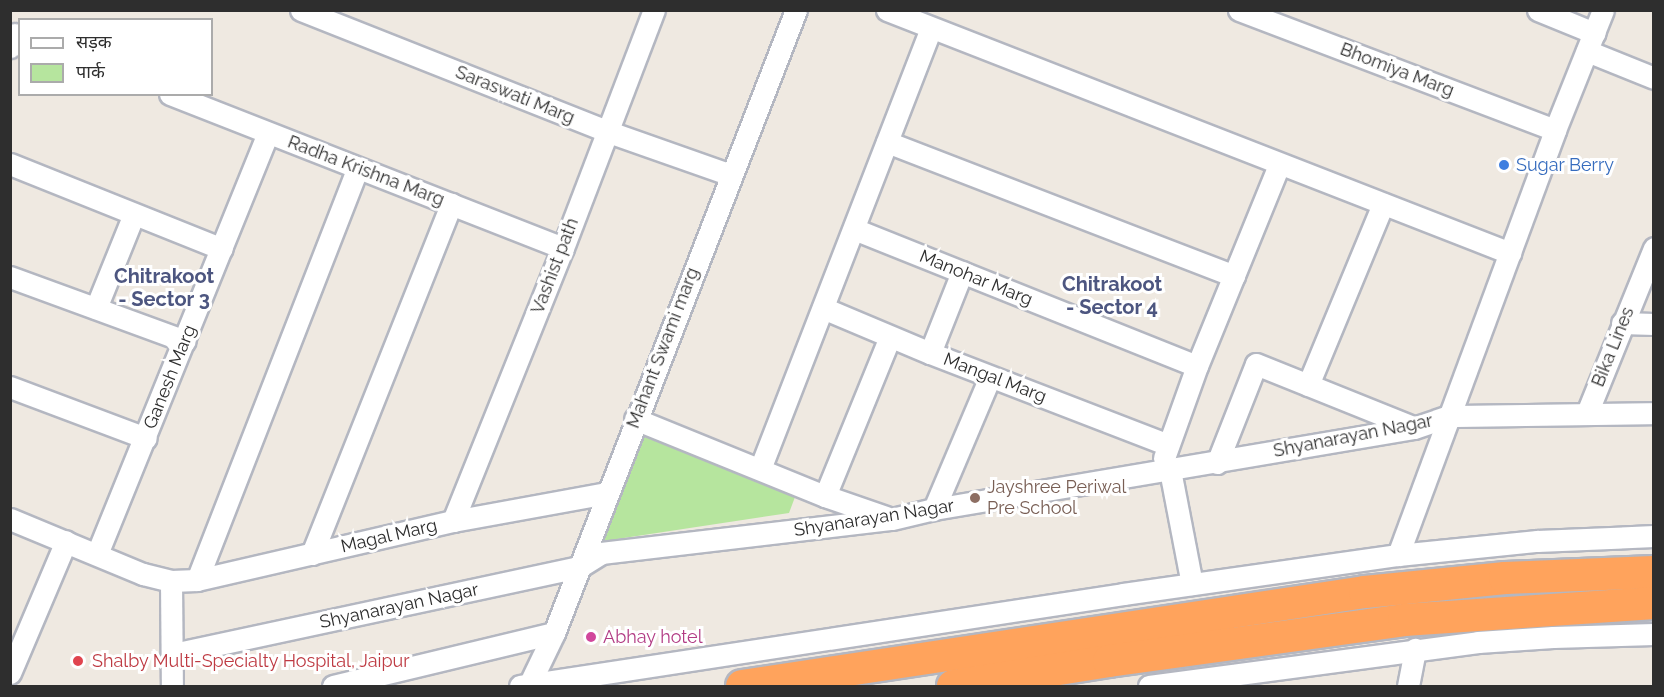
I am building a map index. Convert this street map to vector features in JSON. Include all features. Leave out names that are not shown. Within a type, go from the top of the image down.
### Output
[{"type":"highway","points":[[742,687],[1365,592],[1505,578],[1653,572]]},
{"type":"highway","points":[[953,687],[1121,659],[1404,620],[1653,603]]},
{"type":"street","name":"Saraswati Marg","points":[[302,10],[606,131],[731,175]]},
{"type":"street","name":"Vashist path","points":[[453,521],[563,248],[654,10]]},
{"type":"street","name":"Mahant Swami marg","points":[[524,686],[554,633],[635,419],[796,10]]},
{"type":"street","points":[[887,10],[1279,165],[1510,253]]},
{"type":"street","name":"Bhomiya Marg","points":[[1239,10],[1556,130]]},
{"type":"street","points":[[1538,10],[1653,78]]},
{"type":"street","points":[[1398,555],[1603,10]]},
{"type":"street","points":[[760,469],[931,28]]},
{"type":"street","name":"Radha Krishna Marg","points":[[175,96],[563,248]]},
{"type":"street","name":"Ganesh Marg","points":[[97,554],[268,133]]},
{"type":"street","points":[[887,142],[1234,276]]},
{"type":"street","points":[[10,164],[222,249]]},
{"type":"street","points":[[1192,584],[1164,471],[1168,445],[1197,366],[1279,165]]},
{"type":"street","points":[[196,580],[358,168]]},
{"type":"street","points":[[312,554],[451,204]]},
{"type":"street","points":[[1308,385],[1383,204]]},
{"type":"street","points":[[96,308],[134,213]]},
{"type":"street","name":"Manohar Marg","points":[[854,229],[1197,366]]},
{"type":"street","name":"Bika Lines","points":[[1587,413],[1622,323],[1652,258]]},
{"type":"street","points":[[930,353],[962,272]]},
{"type":"street","points":[[10,277],[185,341]]},
{"type":"street","name":"Mangal Marg","points":[[823,308],[990,377],[1168,445]]},
{"type":"street","points":[[1622,323],[1653,324]]},
{"type":"street","points":[[825,496],[890,337]]},
{"type":"street","points":[[1217,463],[1256,364],[1414,428]]},
{"type":"street","points":[[934,509],[990,377]]},
{"type":"street","points":[[10,387],[146,438]]},
{"type":"street","name":"Shyanarayan Nagar","points":[[173,654],[579,567],[601,553],[892,519],[934,509],[1414,428],[1449,416],[1653,413]]},
{"type":"street","points":[[635,419],[825,496],[892,519]]},
{"type":"street","name":"Magal Marg","points":[[10,519],[143,574],[171,581],[196,580],[453,521],[607,493]]},
{"type":"street","points":[[524,686],[1192,584],[1398,555],[1537,541],[1653,536]]},
{"type":"street","points":[[10,673],[66,541]]},
{"type":"street","points":[[171,581],[172,687]]},
{"type":"street","points":[[333,687],[554,633]]},
{"type":"street","points":[[1149,687],[1415,649],[1553,637],[1653,634]]},
{"type":"street","points":[[1408,687],[1415,649]]},
{"type":"green space","points":[[645,437],[795,497],[789,513],[604,541],[629,454]]},
{"type":"place","name":"Sugar Berry","points":[[1504,165]]},
{"type":"place","name":"Jayshree Periwal Pre School","points":[[975,498]]},
{"type":"place","name":"Abhay hotel","points":[[591,637]]},
{"type":"place","name":"Shalby Multi-Specialty Hospital, Jaipur","points":[[78,661]]},
{"type":"district","name":"Chitrakoot - Sector 3","points":[[164,288]]},
{"type":"district","name":"Chitrakoot - Sector 4","points":[[1112,296]]}]
